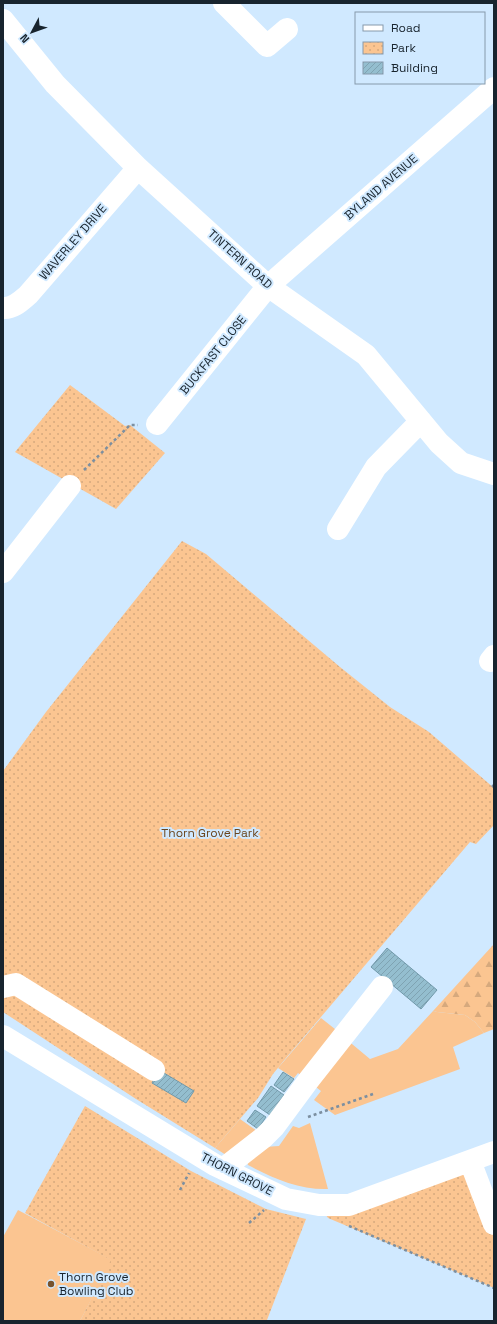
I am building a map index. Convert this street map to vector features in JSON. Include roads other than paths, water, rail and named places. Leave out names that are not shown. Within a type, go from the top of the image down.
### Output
[{"type":"street","points":[[224,3],[267,46],[287,29]]},
{"type":"street","name":"TINTERN ROAD","points":[[3,20],[55,84],[138,168],[268,286],[366,355],[439,442],[461,463],[494,474]]},
{"type":"street","name":"BYLAND AVENUE","points":[[268,286],[494,88]]},
{"type":"street","name":"WAVERLEY DRIVE","points":[[3,308],[6,309],[18,304],[28,295],[138,168]]},
{"type":"street","name":"BUCKFAST CLOSE","points":[[157,424],[268,286]]},
{"type":"street","points":[[338,529],[376,467],[421,421]]},
{"type":"street","points":[[3,572],[70,486]]},
{"type":"street","points":[[3,987],[16,984],[154,1070]]},
{"type":"street","points":[[224,1169],[264,1137],[279,1120],[382,986]]},
{"type":"street","name":"THORN GROVE","points":[[3,1036],[215,1166],[286,1199],[319,1205],[349,1205],[494,1152]]},
{"type":"street","points":[[470,1160],[494,1224]]},
{"type":"place","name":"Thorn Grove Bowling Club","points":[[51,1284]]},
{"type":"park label","name":"Thorn Grove Park","points":[[210,833]]}]
